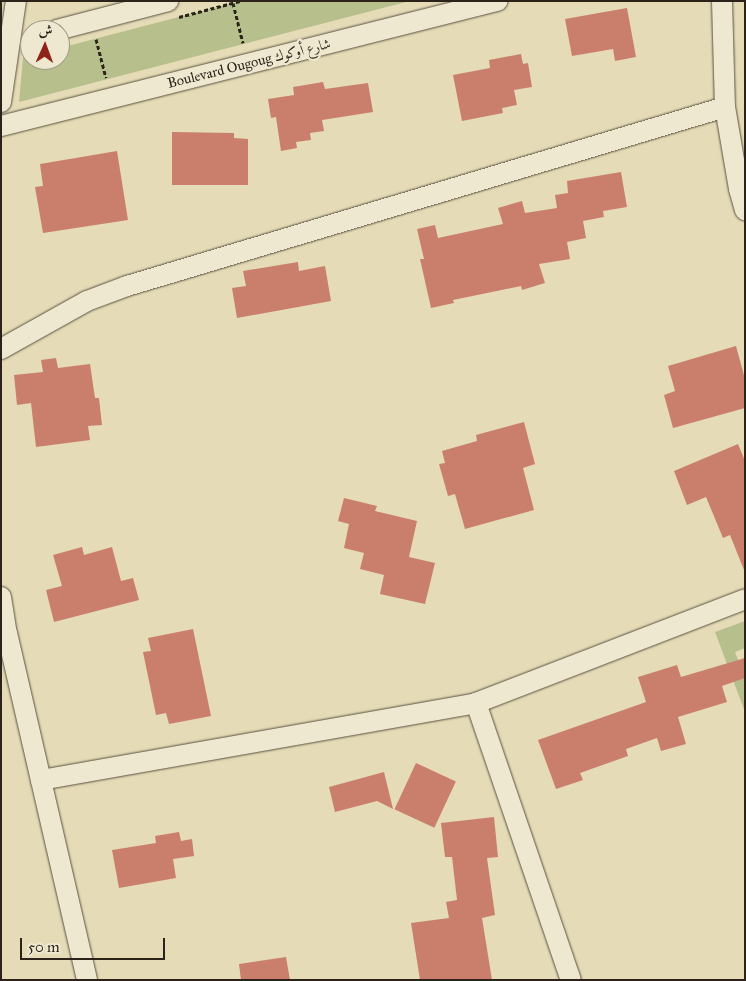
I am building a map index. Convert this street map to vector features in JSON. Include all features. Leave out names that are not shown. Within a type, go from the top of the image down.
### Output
[{"type":"street","points":[[1,102],[6,43],[16,1]]},
{"type":"street","points":[[70,27],[168,1]]},
{"type":"street","name":"Boulevard Ougoug شارع أوكوك","points":[[1,126],[497,1]]},
{"type":"street","points":[[722,1],[725,107],[739,189],[745,210]]},
{"type":"street","points":[[6,43],[20,40]]},
{"type":"street","points":[[1,349],[88,301],[127,286],[725,107]]},
{"type":"street","points":[[1,597],[7,633],[87,980]]},
{"type":"street","points":[[41,780],[476,703],[745,599]]},
{"type":"street","points":[[476,703],[571,980]]},
{"type":"path","points":[[233,3],[243,43]]},
{"type":"path","points":[[96,38],[106,78]]},
{"type":"path","points":[[234,46],[253,41]]},
{"type":"path","points":[[97,80],[115,76]]},
{"type":"green space","points":[[240,1],[410,1],[19,102],[22,70],[70,70],[70,45]]},
{"type":"green space","points":[[745,621],[745,648],[735,652],[745,678],[745,712],[715,632]]},
{"type":"building","points":[[627,8],[636,57],[615,61],[613,49],[572,56],[565,19]]},
{"type":"building","points":[[521,54],[523,64],[528,63],[532,87],[514,90],[517,105],[502,108],[503,113],[462,121],[453,75],[490,68],[489,60]]},
{"type":"building","points":[[323,82],[325,89],[368,83],[373,112],[322,120],[324,131],[310,133],[311,140],[296,142],[297,148],[281,151],[276,117],[271,118],[268,99],[294,95],[293,87]]},
{"type":"building","points":[[172,132],[234,133],[234,138],[248,139],[248,185],[172,185]]},
{"type":"building","points":[[117,151],[128,220],[43,233],[35,187],[43,186],[40,164]]},
{"type":"building","points":[[621,172],[627,207],[603,211],[604,217],[583,221],[586,238],[567,242],[570,259],[539,264],[545,283],[522,290],[521,286],[453,300],[454,303],[431,308],[420,259],[424,259],[417,229],[435,225],[438,238],[503,224],[498,208],[522,201],[525,213],[557,208],[555,195],[568,193],[567,181]]},
{"type":"building","points":[[298,262],[299,271],[325,266],[331,301],[237,318],[232,288],[246,286],[243,271]]},
{"type":"building","points":[[736,346],[745,379],[745,408],[673,428],[664,395],[675,391],[668,366]]},
{"type":"building","points":[[56,358],[58,368],[90,364],[95,398],[99,398],[102,425],[88,426],[90,440],[36,447],[31,403],[17,405],[14,375],[43,372],[41,360]]},
{"type":"building","points":[[524,422],[535,464],[523,468],[534,510],[465,529],[455,494],[448,496],[439,464],[445,463],[442,451],[477,441],[476,435]]},
{"type":"building","points":[[738,444],[745,461],[744,570],[730,535],[723,538],[706,497],[687,505],[674,471]]},
{"type":"building","points":[[344,498],[377,506],[375,511],[417,521],[409,557],[435,563],[425,604],[380,594],[384,575],[360,569],[364,553],[344,548],[349,524],[338,521]]},
{"type":"building","points":[[82,547],[84,555],[112,547],[121,581],[133,578],[139,600],[54,622],[46,590],[62,586],[53,555]]},
{"type":"building","points":[[193,629],[211,716],[169,724],[166,713],[156,715],[143,652],[151,651],[148,638]]},
{"type":"building","points":[[745,658],[745,678],[722,686],[727,702],[678,717],[686,744],[661,751],[657,738],[626,749],[628,756],[580,773],[583,780],[556,789],[538,740],[646,702],[638,677],[677,665],[681,677]]},
{"type":"building","points":[[416,763],[456,782],[434,828],[394,809]]},
{"type":"building","points":[[384,772],[393,809],[377,801],[335,812],[329,787]]},
{"type":"building","points":[[494,817],[498,857],[487,858],[495,915],[482,918],[492,980],[420,980],[411,923],[449,918],[446,902],[457,900],[452,857],[445,857],[441,823]]},
{"type":"building","points":[[179,832],[181,841],[192,839],[194,856],[173,859],[176,878],[119,888],[112,850],[156,843],[155,836]]},
{"type":"building","points":[[286,957],[290,980],[241,980],[239,964]]}]
